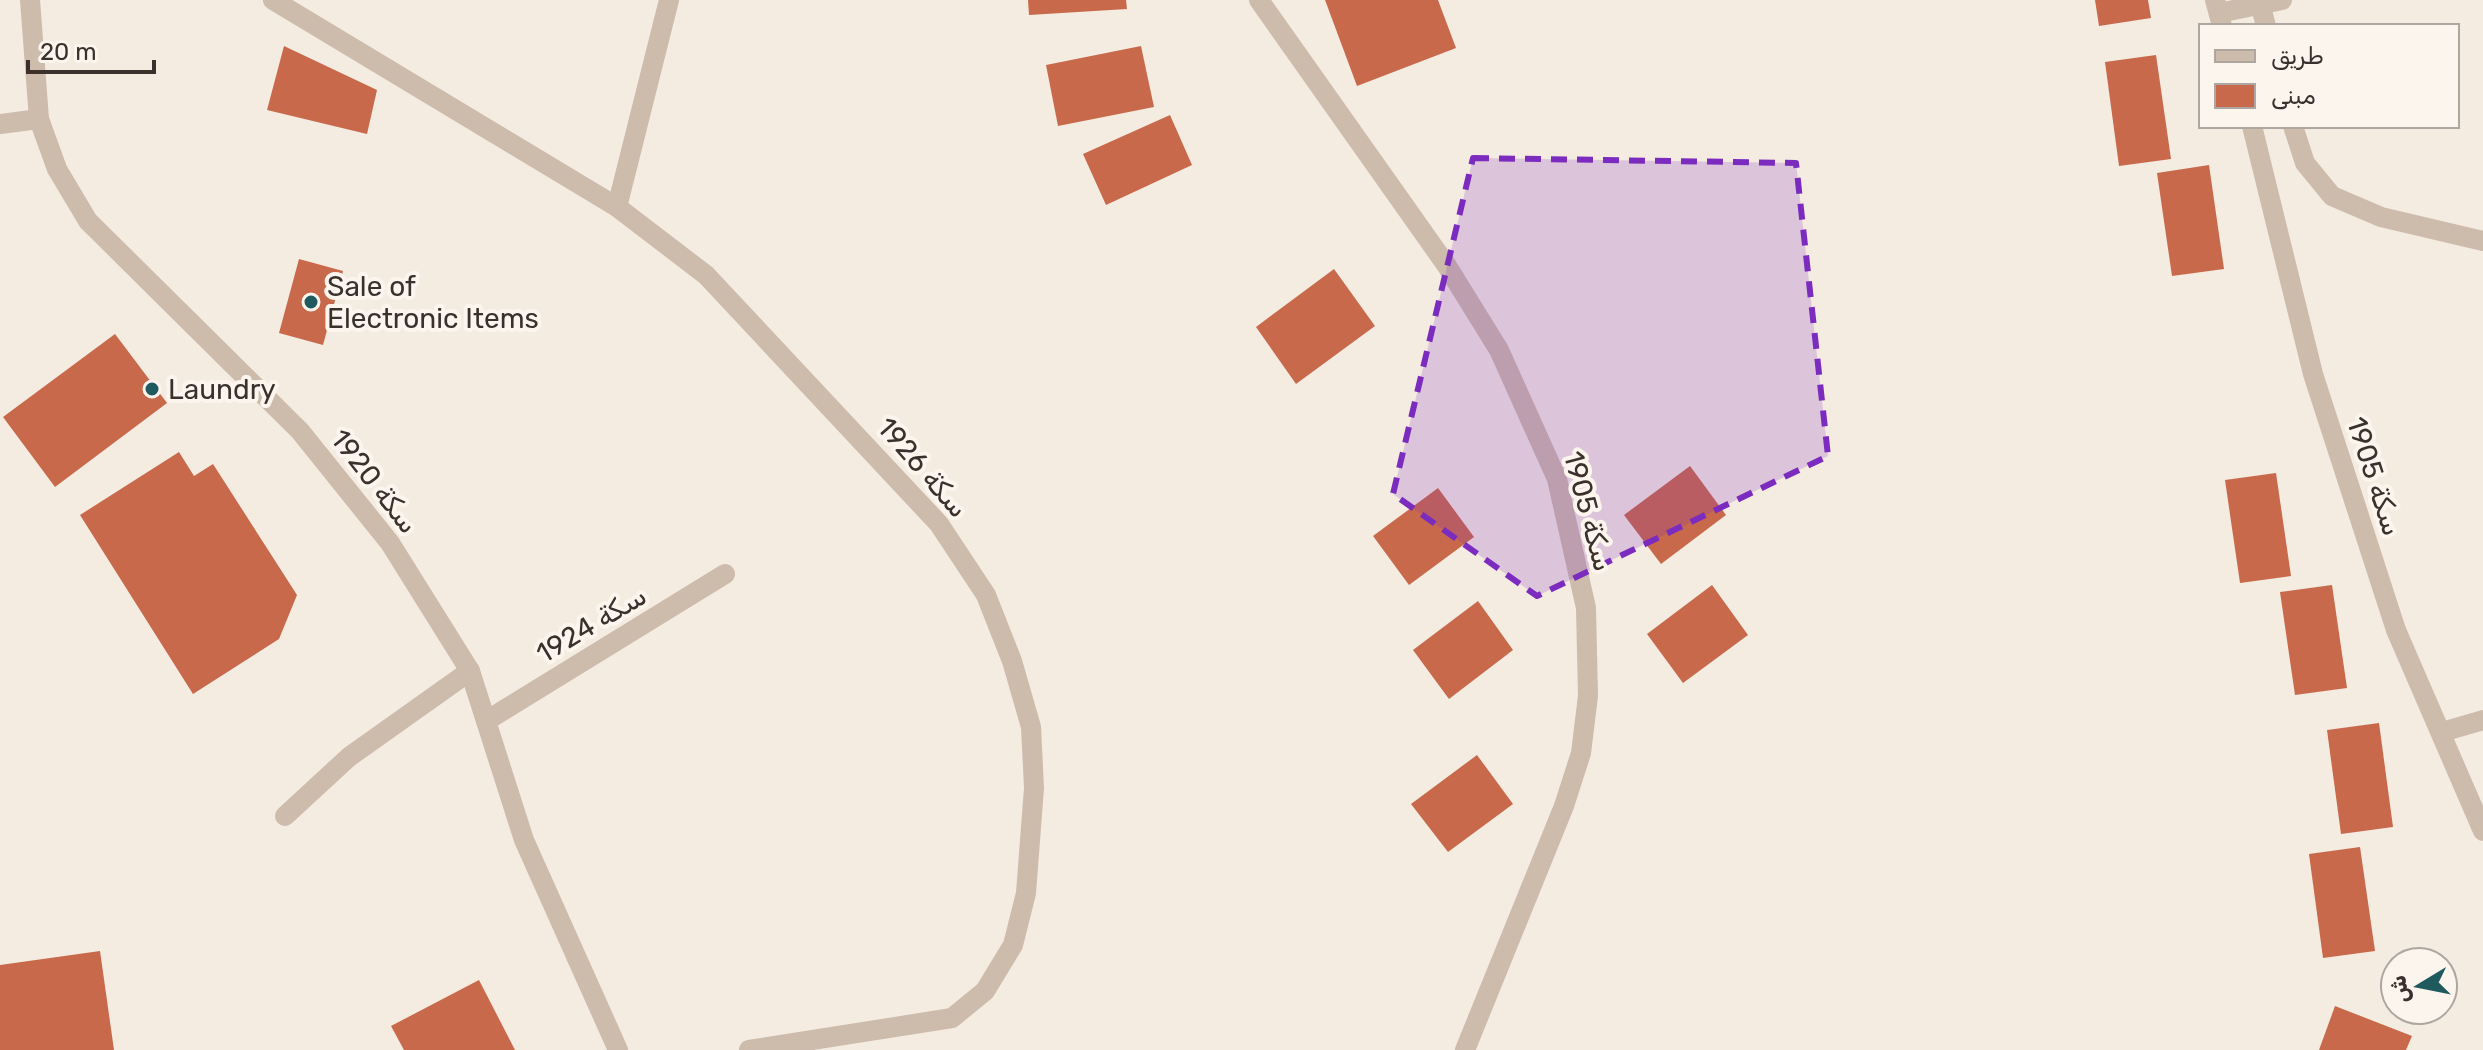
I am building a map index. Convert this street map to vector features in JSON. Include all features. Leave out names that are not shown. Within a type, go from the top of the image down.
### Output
[{"type":"street","name":"سكة 1920","points":[[30,0],[39,119],[57,169],[88,221],[300,431],[390,543],[470,671],[524,840],[618,1050]]},
{"type":"street","name":"سكة 1926","points":[[273,0],[617,207],[706,275],[939,524],[986,595],[1012,661],[1031,727],[1034,788],[1026,893],[1013,945],[985,991],[952,1018],[749,1050]]},
{"type":"street","points":[[617,207],[669,0]]},
{"type":"street","name":"سكة 1905","points":[[1259,0],[1447,266],[1499,350],[1557,479],[1586,608],[1588,696],[1581,753],[1564,806],[1465,1050]]},
{"type":"street","points":[[2219,13],[2260,2],[2282,0]]},
{"type":"street","points":[[2260,2],[2266,24]]},
{"type":"street","points":[[0,124],[39,119]]},
{"type":"street","name":"سكة 1905","points":[[2252,128],[2313,374],[2396,630],[2442,732],[2475,790],[2483,831]]},
{"type":"street","points":[[2294,128],[2305,163],[2332,196],[2381,217],[2483,241]]},
{"type":"street","name":"سكة 1924","points":[[486,721],[725,574]]},
{"type":"street","points":[[285,816],[349,757],[470,671]]},
{"type":"street","points":[[2442,732],[2483,720]]},
{"type":"highlighted area","points":[[1473,158],[1796,163],[1828,456],[1537,596],[1393,494]]},
{"type":"building","points":[[1028,0],[1126,0],[1127,9],[1029,15]]},
{"type":"building","points":[[1325,0],[1438,0],[1456,48],[1357,86]]},
{"type":"building","points":[[2095,0],[2148,0],[2151,18],[2099,26]]},
{"type":"building","points":[[284,46],[377,90],[367,134],[267,110]]},
{"type":"building","points":[[1141,46],[1154,107],[1058,126],[1046,65]]},
{"type":"building","points":[[2156,55],[2171,159],[2119,166],[2105,62]]},
{"type":"building","points":[[1170,115],[1192,165],[1106,205],[1083,154]]},
{"type":"building","points":[[2209,165],[2224,269],[2172,276],[2157,173]]},
{"type":"building","name":"Sale of Electronic Items","points":[[299,259],[343,271],[323,345],[279,333]]},
{"type":"building","points":[[1334,269],[1375,326],[1296,384],[1256,327]]},
{"type":"building","points":[[115,334],[167,403],[55,487],[3,417]]},
{"type":"building","points":[[179,452],[194,476],[213,464],[297,595],[279,639],[193,694],[80,515]]},
{"type":"building","points":[[1690,466],[1726,515],[1661,564],[1624,515]]},
{"type":"building","points":[[2276,473],[2291,576],[2240,583],[2225,480]]},
{"type":"building","points":[[1438,488],[1474,537],[1409,585],[1373,536]]},
{"type":"building","points":[[1712,585],[1748,635],[1683,683],[1647,634]]},
{"type":"building","points":[[2332,585],[2347,688],[2295,695],[2280,592]]},
{"type":"building","points":[[1478,601],[1513,650],[1449,699],[1413,650]]},
{"type":"building","points":[[2379,723],[2393,827],[2341,834],[2327,730]]},
{"type":"building","points":[[1477,755],[1513,804],[1448,852],[1411,804]]},
{"type":"building","points":[[2360,847],[2375,951],[2323,958],[2309,854]]},
{"type":"building","points":[[100,951],[114,1050],[0,1050],[0,965]]},
{"type":"building","points":[[479,980],[515,1050],[404,1050],[391,1026]]},
{"type":"building","points":[[2335,1006],[2379,1023],[2379,1026],[2412,1036],[2406,1050],[2319,1050]]},
{"type":"place","name":"Sale of Electronic Items","points":[[311,302]]},
{"type":"place","name":"Laundry","points":[[152,389]]}]
